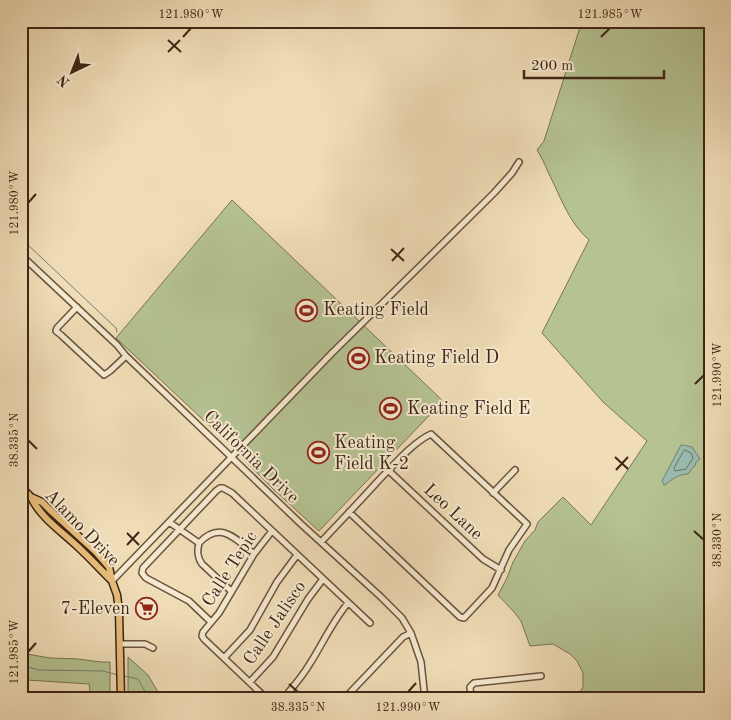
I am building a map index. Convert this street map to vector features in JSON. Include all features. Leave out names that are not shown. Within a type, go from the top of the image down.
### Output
[{"type":"main road","name":"Alamo Drive","points":[[21,488],[31,497],[42,502],[96,552],[108,567],[118,602],[121,665],[120,699]]},
{"type":"main road","name":"Alamo Drive","points":[[31,497],[36,507],[112,581]]},
{"type":"main road","points":[[36,507],[46,512],[73,535],[82,539]]},
{"type":"street","points":[[112,581],[332,353],[494,192],[512,173],[519,162]]},
{"type":"street","name":"California Drive","points":[[21,255],[393,609],[407,625],[411,633],[423,669],[425,699]]},
{"type":"street","points":[[77,307],[56,331],[104,375],[126,356]]},
{"type":"street","points":[[322,542],[349,512],[388,470],[423,438],[431,434],[526,524],[509,550],[492,588],[464,618],[460,617],[349,512]]},
{"type":"street","name":"Leo Lane","points":[[388,470],[483,560],[501,570]]},
{"type":"street","points":[[493,493],[515,470]]},
{"type":"street","points":[[267,699],[204,639],[202,636],[203,632],[211,622],[189,601],[142,574],[143,568],[216,491],[223,488],[228,490],[370,623]]},
{"type":"street","points":[[169,522],[199,543]]},
{"type":"street","name":"Calle Tepic","points":[[211,622],[219,613],[254,554],[272,531]]},
{"type":"street","points":[[231,591],[198,559],[199,543],[208,535],[219,532],[226,533],[232,535],[254,554]]},
{"type":"street","points":[[224,658],[250,630],[277,582],[297,555]]},
{"type":"street","name":"Calle Jalisco","points":[[250,682],[273,657],[308,599],[323,579]]},
{"type":"street","points":[[283,699],[309,666],[327,634],[348,603]]},
{"type":"street","points":[[344,699],[403,637],[411,633]]},
{"type":"street","points":[[120,644],[145,644],[153,648]]},
{"type":"street","points":[[472,699],[470,687],[474,683],[541,676]]},
{"type":"green space","points":[[582,21],[710,21],[710,699],[576,699],[583,687],[583,673],[577,661],[570,654],[553,644],[530,646],[521,621],[498,595],[513,562],[525,541],[535,530],[538,522],[563,497],[591,525],[647,441],[603,402],[542,333],[589,240],[570,217],[537,150],[544,141]]},
{"type":"green space","points":[[232,200],[443,401],[319,531],[116,338]]},
{"type":"green space","points":[[21,653],[50,658],[110,662],[110,699],[91,699],[89,684],[21,679]]},
{"type":"green space","points":[[128,657],[148,675],[162,699],[128,699]]},
{"type":"water","points":[[681,445],[692,447],[700,459],[688,474],[679,476],[664,485],[662,481]]},
{"type":"waterway","points":[[27,244],[116,328],[117,332]]},
{"type":"waterway","points":[[21,665],[39,670],[103,671],[118,675]]},
{"type":"waterway","points":[[124,676],[138,679],[149,699]]},
{"type":"place","name":"Keating Field","points":[[307,310]]},
{"type":"place","name":"Keating Field D","points":[[358,358]]},
{"type":"place","name":"Keating Field E","points":[[391,409]]},
{"type":"place","name":"Keating Field K-2","points":[[318,453]]},
{"type":"place","name":"7-Eleven","points":[[146,609]]}]
